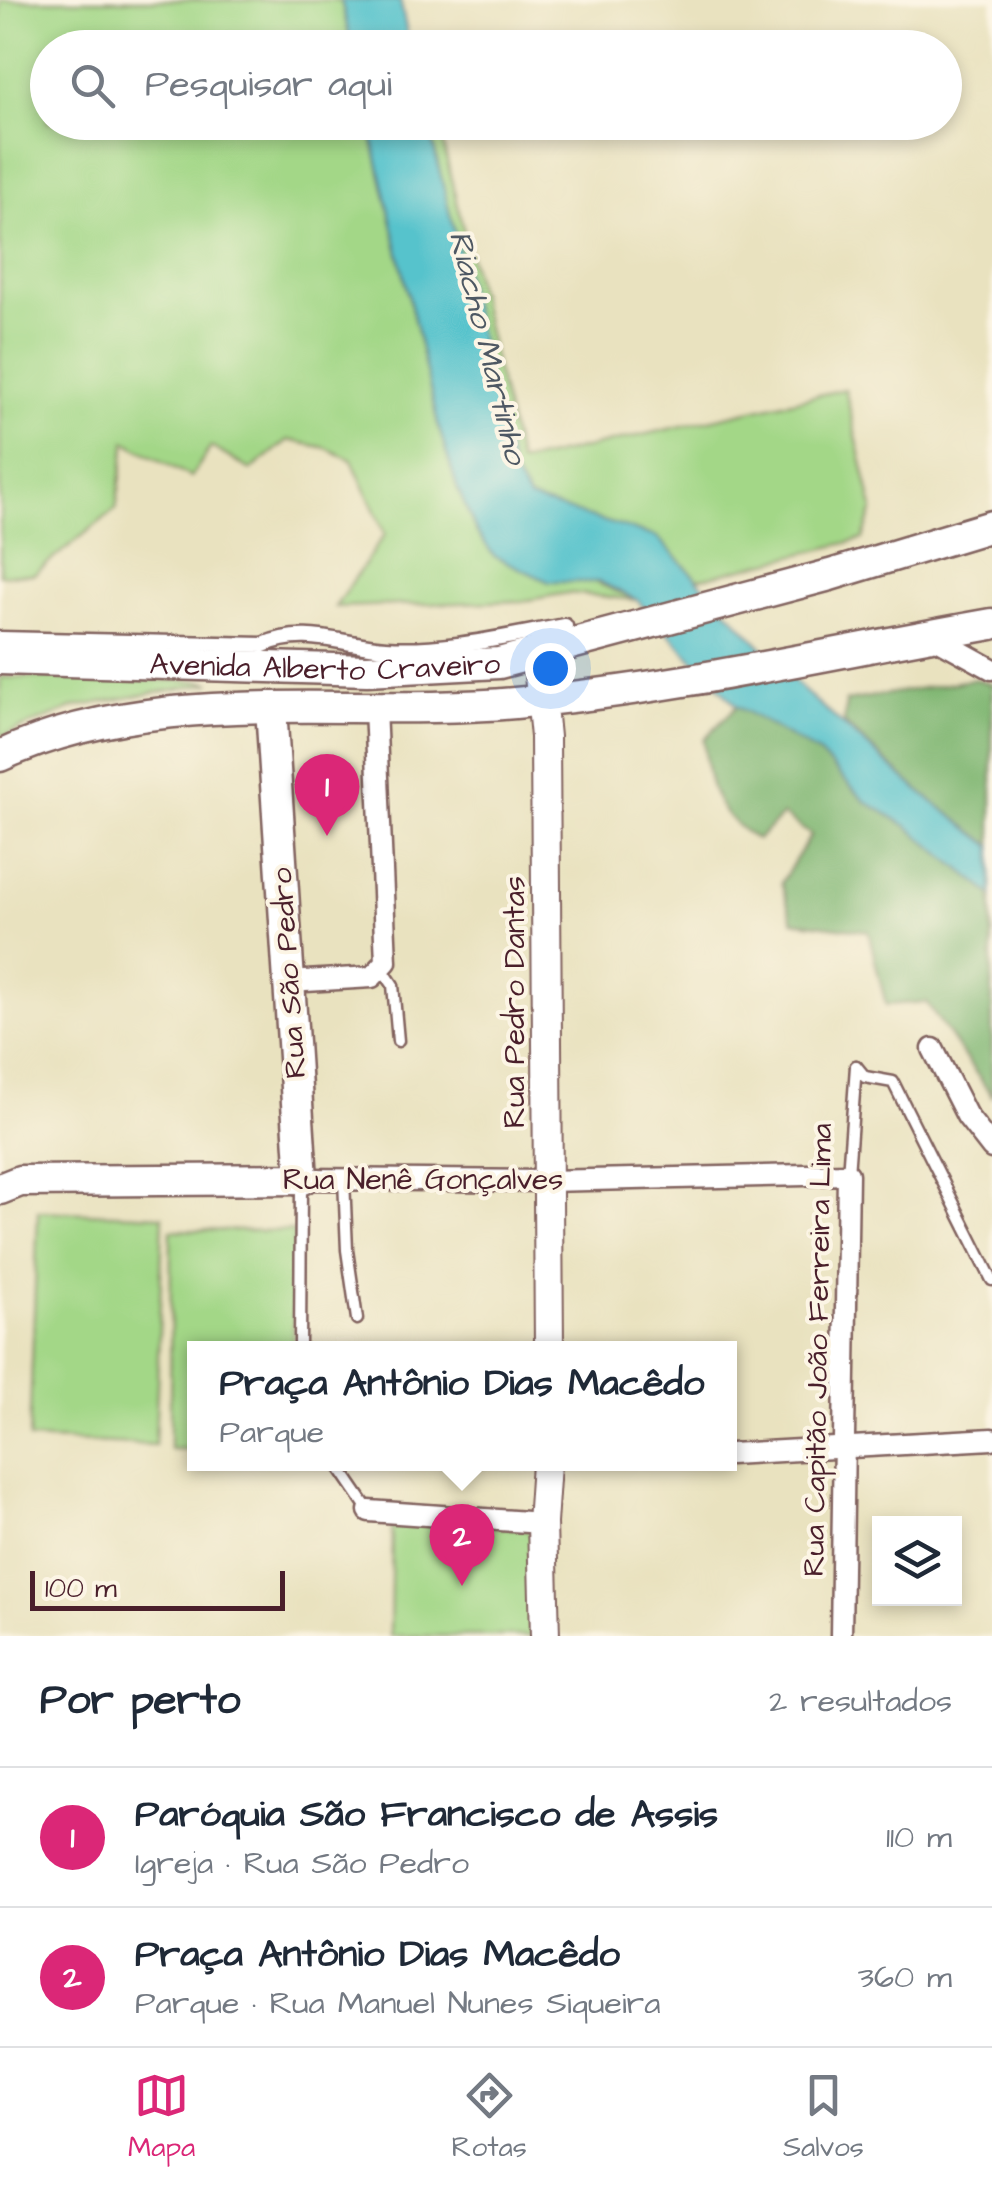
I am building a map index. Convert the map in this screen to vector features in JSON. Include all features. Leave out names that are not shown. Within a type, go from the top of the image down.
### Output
[{"type":"main road","name":"Avenida Alberto Craveiro","points":[[0,658],[430,670],[537,655],[992,526]]},
{"type":"main road","name":"Avenida Alberto Craveiro","points":[[0,756],[46,735],[142,718],[271,708],[541,701],[790,664],[992,624]]},
{"type":"main road","name":"Rua Pedro Dantas","points":[[537,655],[547,951],[548,1341]]},
{"type":"main road","name":"Rua São Pedro","points":[[271,708],[302,1179]]},
{"type":"main road","name":"Rua Nenê Gonçalves","points":[[0,1190],[20,1181],[302,1179]]},
{"type":"main road","points":[[545,1636],[542,1523],[546,1471]]},
{"type":"street","points":[[0,639],[263,645],[280,637],[330,636],[386,648],[496,640],[565,626]]},
{"type":"street","points":[[930,635],[992,669]]},
{"type":"street","points":[[289,982],[372,976],[382,970],[376,708]]},
{"type":"street","points":[[933,1050],[968,1116],[992,1148]]},
{"type":"street","name":"Rua Nenê Gonçalves","points":[[302,1179],[546,1181],[848,1174]]},
{"type":"street","name":"Rua Capitão João Ferreira Lima","points":[[841,1636],[848,1174]]},
{"type":"street","points":[[737,1453],[992,1439]]},
{"type":"street","points":[[370,1511],[542,1523]]},
{"type":"lane","points":[[382,970],[393,985],[398,1041]]},
{"type":"lane","name":"Rua Capitão João Ferreira Lima","points":[[848,1174],[856,1066],[864,1077],[893,1082],[992,1280]]},
{"type":"lane","points":[[300,1341],[302,1179]]},
{"type":"lane","points":[[344,1179],[347,1250],[357,1318]]},
{"type":"lane","points":[[342,1471],[370,1511]]},
{"type":"green space","points":[[0,0],[341,0],[348,30],[30,30],[30,140],[373,140],[439,428],[476,531],[637,600],[568,593],[523,601],[335,607],[385,534],[352,460],[326,448],[288,440],[251,470],[211,447],[191,477],[126,442],[116,509],[34,574],[0,575]]},
{"type":"green space","points":[[432,140],[442,140],[519,463],[845,389],[873,509],[863,539],[698,579],[657,537],[529,499],[512,471]]},
{"type":"green space","points":[[0,677],[211,683],[75,707],[0,737]]},
{"type":"green space","points":[[976,679],[992,684],[992,846],[920,792],[844,723],[846,701]]},
{"type":"green space","points":[[737,706],[820,754],[865,801],[907,826],[992,895],[992,1096],[926,1002],[886,1005],[868,931],[793,921],[781,883],[811,835],[783,815],[757,840],[722,809],[711,786],[704,739]]},
{"type":"green space","points":[[38,1211],[163,1216],[155,1445],[29,1439]]},
{"type":"green space","points":[[171,1230],[294,1231],[293,1341],[187,1341],[187,1449],[170,1449]]},
{"type":"green space","points":[[392,1523],[525,1528],[534,1537],[534,1636],[390,1636]]},
{"type":"water","points":[[341,0],[400,0],[406,30],[348,30]]},
{"type":"water","points":[[373,140],[432,140],[512,471],[529,499],[657,537],[803,690],[920,792],[992,846],[992,895],[907,826],[865,801],[820,754],[737,706],[637,600],[600,582],[549,582],[494,556],[476,531],[457,487],[439,428]]},
{"type":"place","name":"Paróquia São Francisco de Assis","points":[[327,836]]},
{"type":"place","name":"Praça Antônio Dias Macêdo","points":[[462,1586]]},
{"type":"water label","name":"Riacho Martinho","points":[[489,347]]}]
